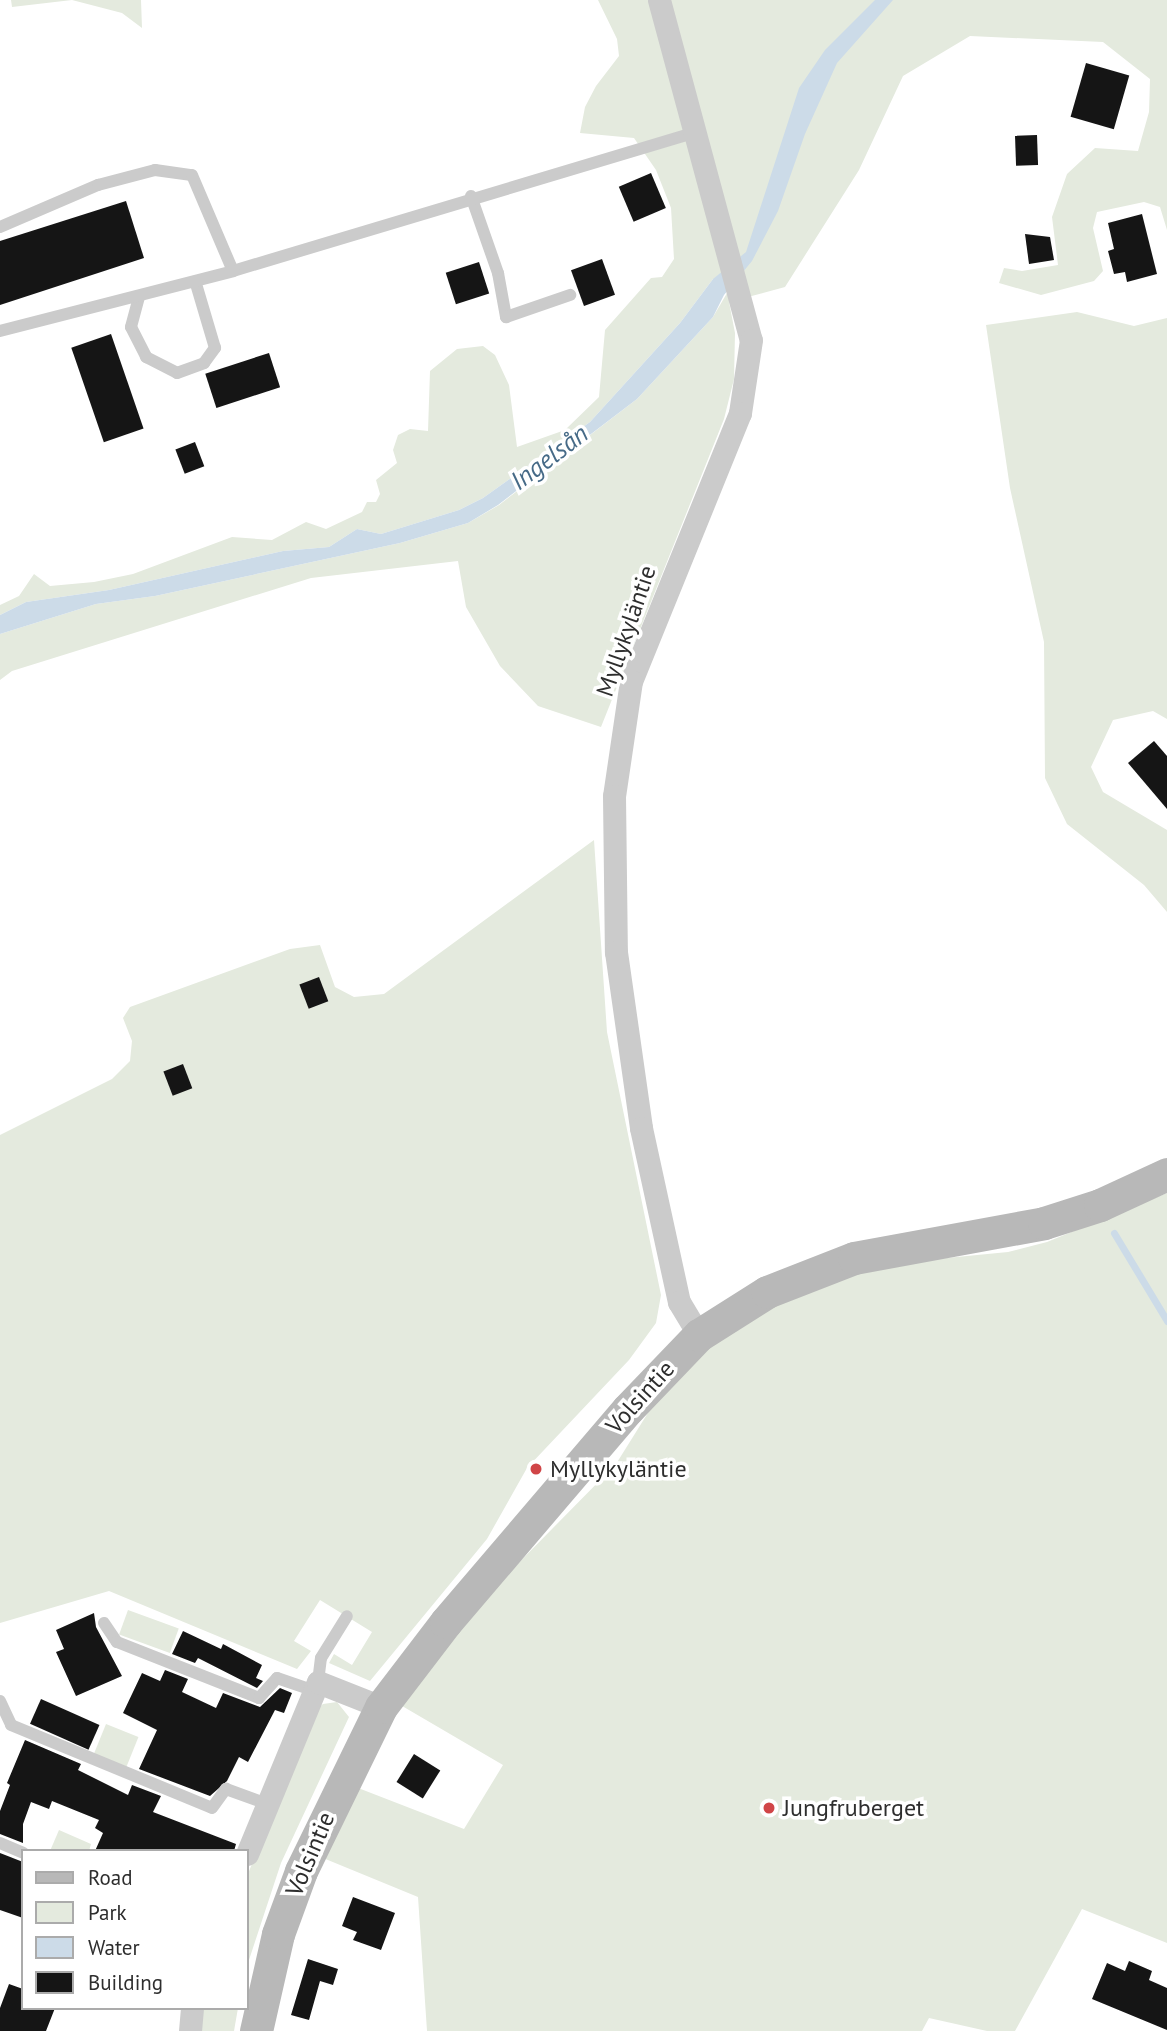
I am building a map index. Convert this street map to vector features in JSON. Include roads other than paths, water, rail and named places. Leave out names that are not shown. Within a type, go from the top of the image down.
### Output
[{"type":"street","name":"Myllykyläntie","points":[[659,0],[751,340],[748,382],[724,456],[631,681],[614,796],[616,952],[641,1128],[679,1302],[699,1335]]},
{"type":"street","name":"Volsintie","points":[[256,2031],[278,1934],[301,1871],[381,1707],[423,1650],[628,1409],[699,1335],[767,1292],[854,1258],[1044,1223],[1100,1205],[1167,1174]]},
{"type":"street","points":[[248,1852],[316,1686],[381,1707]]},
{"type":"street","points":[[190,2031],[192,2010]]},
{"type":"lane","points":[[0,331],[196,284],[471,196],[696,132]]},
{"type":"lane","points":[[0,227],[121,178],[155,170],[192,175],[233,271]]},
{"type":"lane","points":[[471,196],[498,273],[506,317],[570,295]]},
{"type":"lane","points":[[139,297],[131,327],[146,357],[177,373],[204,363],[215,348],[196,284]]},
{"type":"lane","points":[[104,1623],[117,1642],[259,1698],[276,1678],[316,1686],[321,1658],[347,1616]]},
{"type":"lane","points":[[0,1701],[11,1725],[212,1808],[226,1789],[267,1804]]},
{"type":"lane","points":[[0,1843],[21,1852]]},
{"type":"water","name":"Ingelsån","points":[[875,0],[893,0],[837,63],[805,134],[778,211],[752,261],[724,295],[713,317],[637,399],[498,505],[468,523],[400,543],[155,596],[96,604],[0,634],[0,615],[26,602],[109,590],[283,551],[329,547],[357,529],[381,534],[459,510],[483,498],[590,422],[680,323],[713,279],[746,252],[799,88],[825,50]]},
{"type":"waterway","points":[[1114,1233],[1167,1321]]},
{"type":"place","name":"Myllykyläntie","points":[[536,1469]]},
{"type":"place","name":"Jungfruberget","points":[[769,1808]]}]
